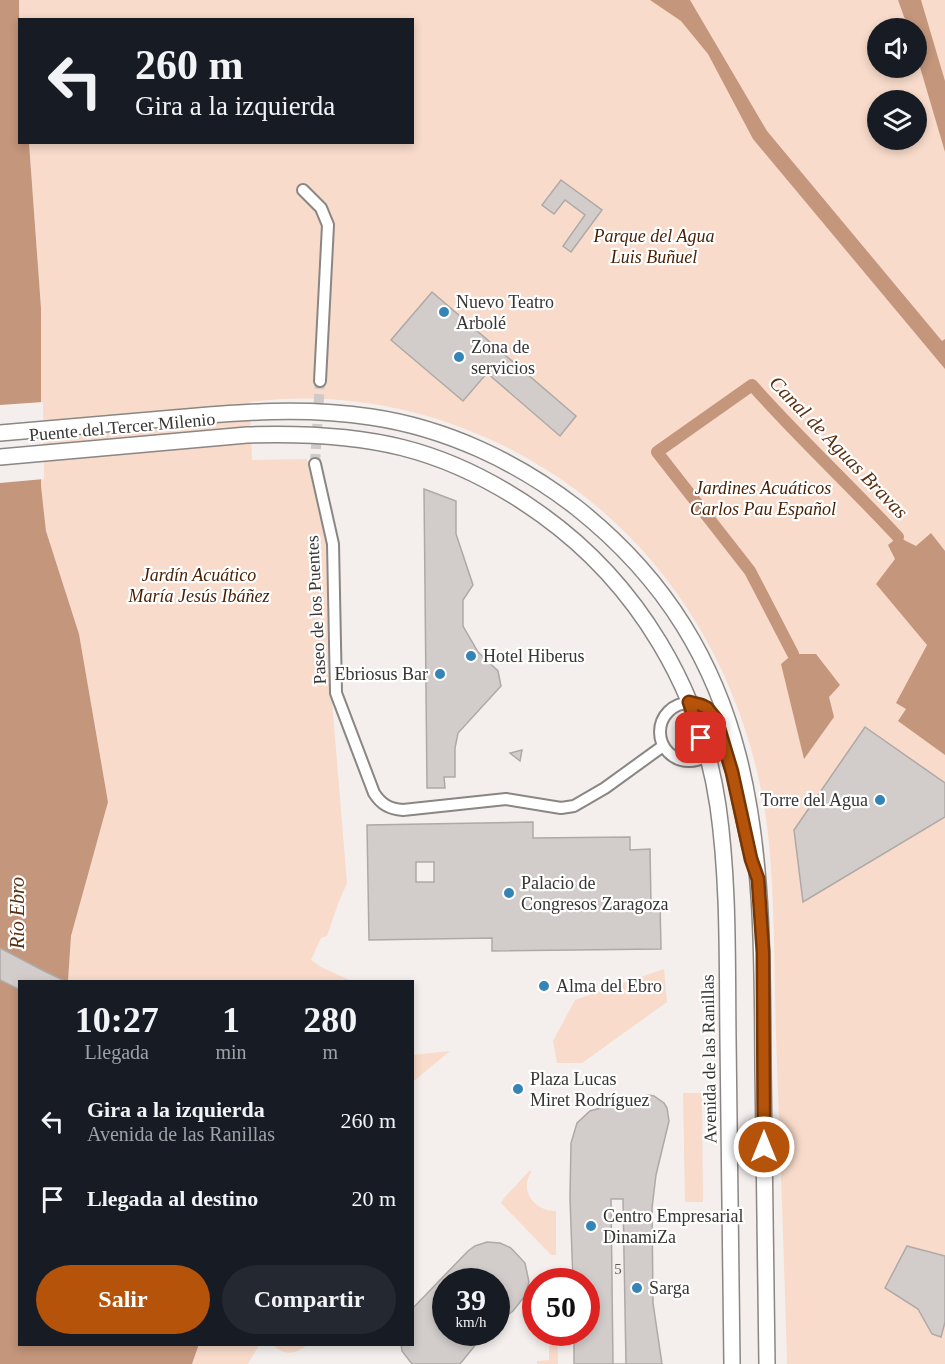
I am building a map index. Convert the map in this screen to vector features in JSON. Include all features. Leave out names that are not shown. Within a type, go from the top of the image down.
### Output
[{"type":"main road","name":"Avenida de las Ranillas","points":[[246,412],[326,411],[404,423],[427,429],[500,459],[537,480],[620,545],[660,589],[706,662],[718,736],[717,804],[726,912],[732,1364]]},
{"type":"main road","name":"Puente del Tercer Milenio","points":[[0,433],[246,412]]},
{"type":"main road","name":"Avenida de las Ranillas","points":[[247,435],[310,434],[381,443],[420,452],[451,463],[500,486],[574,540],[617,581],[653,629],[673,665],[689,702],[718,736],[749,800],[758,879],[763,952],[767,1364]]},
{"type":"main road","name":"Puente del Tercer Milenio","points":[[0,457],[247,435]]},
{"type":"street","points":[[303,190],[325,213],[328,225],[320,381]]},
{"type":"street","name":"Paseo de los Puentes","points":[[315,464],[333,544],[336,693],[374,793],[381,802],[392,808],[403,810],[506,799],[561,808],[574,806],[605,788],[663,746]]},
{"type":"street","points":[[689,702],[671,708],[662,720],[660,734],[663,746],[675,758],[683,761],[696,761],[718,736]]},
{"type":"street","name":"Avenida de las Ranillas","points":[[689,702],[707,708],[716,719],[718,736],[758,879]]},
{"type":"green space","name":"Parque del Agua Luis Buñuel","points":[[19,0],[945,0],[945,1364],[787,1364],[771,867],[760,783],[744,726],[722,670],[694,618],[659,570],[620,527],[574,488],[523,456],[459,426],[391,407],[356,402],[285,399],[250,402],[252,460],[307,459],[326,542],[329,664],[347,883],[327,936],[321,938],[311,960],[350,980],[68,980],[71,936],[108,802],[79,634],[46,531],[41,486],[41,308],[29,144],[414,144],[414,18],[19,18]]},
{"type":"green space","points":[[664,969],[667,1002],[582,1063],[557,1063],[553,1041],[575,1000]]},
{"type":"green space","points":[[450,1051],[415,1080],[414,1055]]},
{"type":"green space","points":[[683,1093],[702,1093],[703,1202],[685,1202]]},
{"type":"green space","points":[[530,1170],[527,1186],[531,1199],[542,1208],[556,1211],[556,1255],[551,1255],[501,1203]]},
{"type":"green space","points":[[198,1346],[258,1347],[248,1364],[192,1364]]},
{"type":"green space","points":[[274,1346],[305,1346],[290,1353]]},
{"type":"green space","points":[[549,1346],[557,1346],[558,1364],[537,1364],[537,1361],[549,1360]]},
{"type":"water","name":"Río Ebro","points":[[0,0],[19,0],[18,144],[29,144],[41,308],[41,486],[46,531],[79,634],[108,802],[71,936],[68,980],[18,980],[18,1346],[198,1346],[192,1364],[0,1364]]},
{"type":"water","points":[[650,0],[690,0],[767,131],[942,341],[945,339],[945,369],[753,139],[708,54],[681,21]]},
{"type":"water","points":[[898,0],[921,0],[926,18],[904,18]]},
{"type":"water","points":[[927,20],[945,81],[945,152],[923,78],[927,78]]},
{"type":"water","points":[[931,533],[945,551],[945,755],[898,721],[906,709],[896,703],[927,645],[876,584],[895,559],[888,545],[898,537],[916,546]]},
{"type":"water","points":[[793,654],[816,654],[840,685],[829,697],[834,717],[804,759],[781,664]]},
{"type":"pier","points":[[43,402],[44,479],[0,483],[0,405]]},
{"type":"building","points":[[561,180],[602,210],[571,252],[563,246],[585,215],[565,200],[554,214],[542,205]]},
{"type":"building","name":"Zona de servicios","points":[[432,292],[576,416],[560,436],[487,373],[463,401],[391,340]]},
{"type":"building","points":[[424,489],[456,501],[456,534],[473,585],[463,600],[463,626],[478,652],[498,671],[501,686],[458,733],[455,748],[455,777],[444,777],[445,788],[427,788]]},
{"type":"building","name":"Torre del Agua","points":[[865,727],[945,783],[945,817],[803,902],[794,830]]},
{"type":"building","points":[[522,750],[520,761],[510,753]]},
{"type":"building","name":"Palacio de Congresos Zaragoza","points":[[533,822],[533,838],[630,837],[630,850],[650,849],[651,904],[660,904],[661,949],[492,951],[492,938],[369,940],[367,825]],"holes":[[[416,862],[434,862],[434,882],[416,882]]]},
{"type":"building","points":[[0,948],[63,980],[18,980],[18,989],[0,980]]},
{"type":"building","name":"Centro Empresarial DinamiZa","points":[[648,1095],[654,1096],[667,1108],[669,1121],[656,1175],[652,1208],[653,1303],[662,1364],[626,1364],[623,1199],[611,1199],[613,1364],[574,1364],[574,1346],[600,1346],[600,1268],[573,1268],[571,1143],[577,1123],[590,1111]]},
{"type":"building","points":[[487,1242],[500,1243],[511,1248],[525,1263],[526,1268],[522,1268],[522,1300],[510,1313],[510,1268],[452,1268],[468,1251]]},
{"type":"building","points":[[907,1246],[945,1256],[945,1322],[941,1337],[932,1334],[918,1309],[885,1288]]},
{"type":"building","points":[[432,1288],[432,1346],[475,1346],[460,1364],[412,1364],[402,1351],[401,1346],[414,1346],[414,1307]]},
{"type":"waterway","name":"Canal de Aguas Bravas","points":[[793,654],[750,571],[657,452],[752,385],[898,537]]},
{"type":"tunnel","points":[[315,464],[320,381]]},
{"type":"place","name":"Nuevo Teatro Arbolé","points":[[444,312]]},
{"type":"place","name":"Zona de servicios","points":[[459,357]]},
{"type":"place","name":"Hotel Hiberus","points":[[471,656]]},
{"type":"place","name":"Ebriosus Bar","points":[[440,674]]},
{"type":"place","name":"Torre del Agua","points":[[880,800]]},
{"type":"place","name":"Palacio de Congresos Zaragoza","points":[[509,893]]},
{"type":"place","name":"Alma del Ebro","points":[[544,986]]},
{"type":"place","name":"Plaza Lucas Miret Rodríguez","points":[[518,1089]]},
{"type":"place","name":"Centro Empresarial DinamiZa","points":[[591,1226]]},
{"type":"place","name":"Sarga","points":[[637,1288]]},
{"type":"route","points":[[701,738],[689,702],[707,708],[716,719],[732,772],[751,859],[758,879],[763,952],[764,1147]]},
{"type":"park label","name":"Jardines Acuáticos Carlos Pau Español","points":[[763,498]]},
{"type":"park label","name":"Jardín Acuático María Jesús Ibáñez","points":[[199,585]]}]
